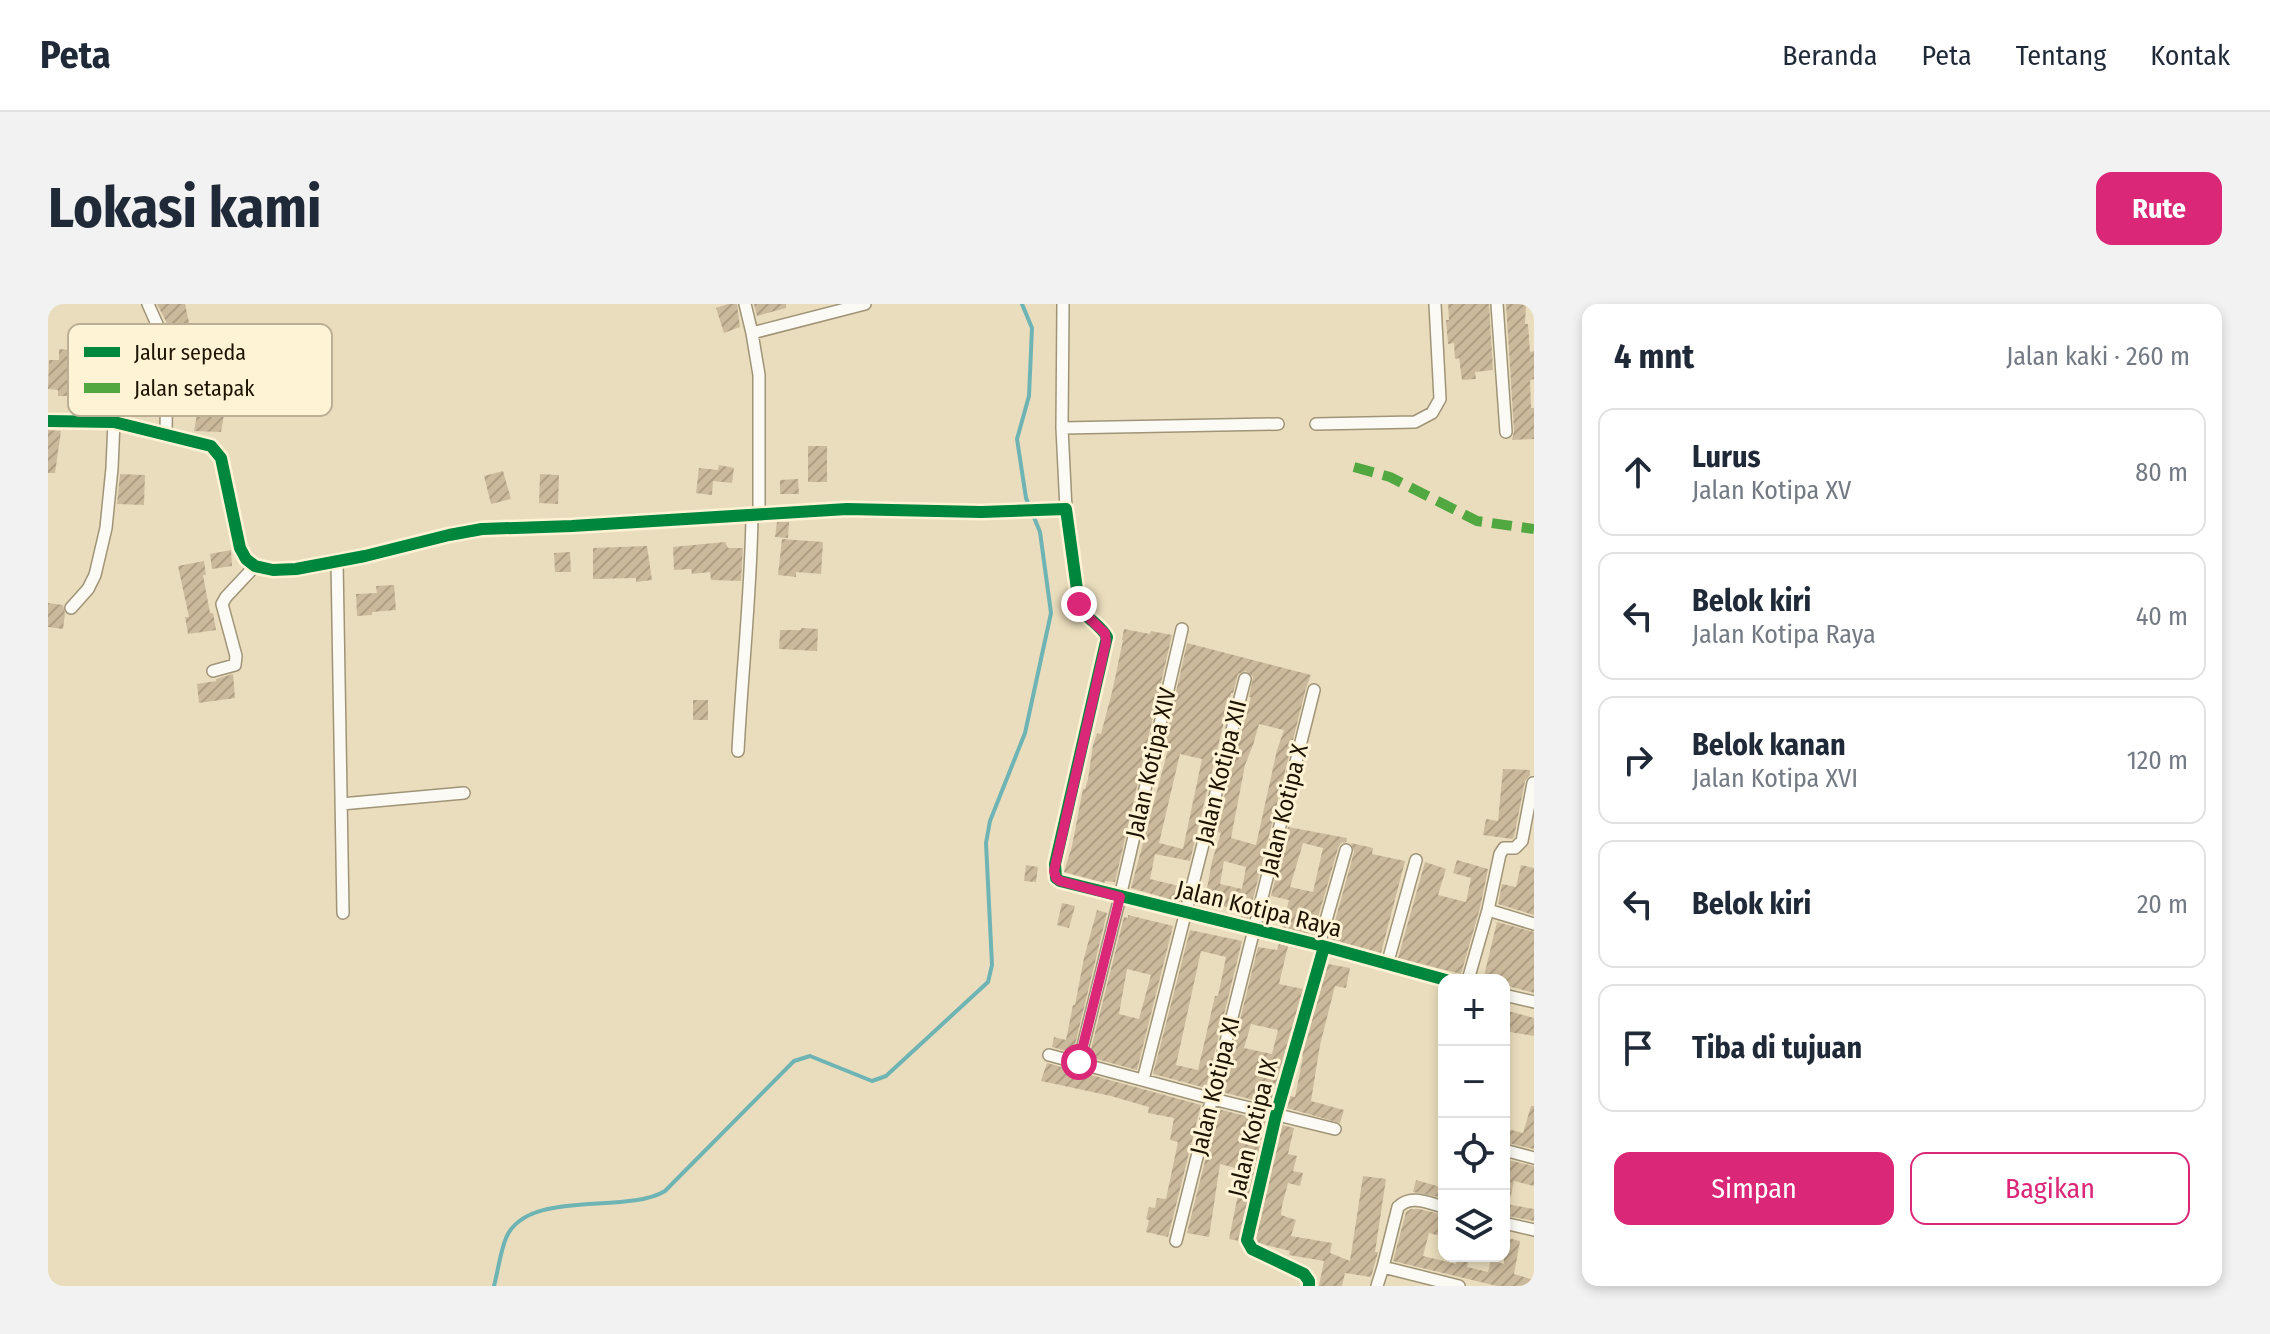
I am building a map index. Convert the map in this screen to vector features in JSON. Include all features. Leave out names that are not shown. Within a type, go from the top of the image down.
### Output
[{"type":"street","points":[[148,304],[157,324]]},
{"type":"street","points":[[738,751],[760,405],[759,375],[745,304]]},
{"type":"street","points":[[752,333],[865,304]]},
{"type":"street","points":[[48,421],[114,422],[211,446],[221,458],[240,548],[246,559],[255,566],[273,570],[296,569],[365,556],[482,529],[847,509],[981,512],[1066,509],[1062,428],[1063,304]]},
{"type":"street","points":[[1316,424],[1415,422],[1432,413],[1440,399],[1435,304]]},
{"type":"street","points":[[1497,304],[1506,432]]},
{"type":"street","points":[[166,416],[166,434]]},
{"type":"street","points":[[71,608],[88,589],[95,575],[106,528],[114,422]]},
{"type":"street","points":[[1062,428],[1278,424]]},
{"type":"street","name":"Jalan Kotipa Raya","points":[[1066,509],[1079,604],[1081,610],[1105,633],[1106,642],[1054,875],[1060,881],[1438,978]]},
{"type":"street","points":[[337,561],[343,913]]},
{"type":"street","points":[[213,671],[235,665],[236,656],[222,604],[255,566]]},
{"type":"street","name":"Jalan Kotipa XIV","points":[[1079,1062],[1182,629]]},
{"type":"street","name":"Jalan Kotipa XII","points":[[1143,1080],[1245,679]]},
{"type":"street","name":"Jalan Kotipa X","points":[[1254,930],[1314,690]]},
{"type":"street","points":[[1470,974],[1501,852],[1506,847],[1515,848],[1522,841],[1533,783]]},
{"type":"street","points":[[341,804],[464,793]]},
{"type":"street","name":"Jalan Kotipa IX","points":[[1309,1286],[1304,1274],[1252,1249],[1247,1240],[1276,1115],[1346,850]]},
{"type":"street","points":[[1387,965],[1416,860]]},
{"type":"street","points":[[1488,910],[1534,924]]},
{"type":"street","name":"Jalan Kotipa XI","points":[[1176,1241],[1254,930]]},
{"type":"street","points":[[1510,996],[1534,1002]]},
{"type":"street","points":[[1049,1055],[1335,1129]]},
{"type":"street","points":[[1510,1152],[1534,1158]]},
{"type":"street","points":[[1377,1286],[1398,1207],[1403,1202],[1417,1200],[1438,1205]]},
{"type":"street","points":[[1510,1224],[1534,1230]]},
{"type":"street","points":[[1383,1267],[1455,1286]]},
{"type":"building","points":[[157,304],[185,304],[189,324],[167,324]]},
{"type":"building","points":[[737,304],[740,327],[724,333],[716,308]]},
{"type":"building","points":[[754,304],[786,304],[786,308],[757,316]]},
{"type":"building","points":[[1448,304],[1489,304],[1493,370],[1475,372],[1476,379],[1462,380],[1459,358],[1455,359],[1454,343],[1448,344]]},
{"type":"building","points":[[1506,304],[1526,304],[1525,324],[1528,324],[1530,352],[1534,351],[1534,379],[1530,380],[1534,439],[1512,440]]},
{"type":"building","points":[[59,349],[68,350],[68,396],[58,396],[58,390],[48,389],[49,360],[59,360]]},
{"type":"building","points":[[197,416],[224,416],[221,432],[194,431]]},
{"type":"building","points":[[48,430],[61,431],[55,473],[48,473]]},
{"type":"building","points":[[808,446],[827,446],[827,482],[808,482]]},
{"type":"building","points":[[719,465],[734,468],[732,483],[713,481],[712,495],[696,493],[699,468],[718,470]]},
{"type":"building","points":[[503,471],[511,499],[491,504],[484,476]]},
{"type":"building","points":[[120,474],[145,475],[144,505],[117,504]]},
{"type":"building","points":[[540,474],[559,475],[558,504],[539,503]]},
{"type":"building","points":[[798,479],[799,494],[780,494],[780,480]]},
{"type":"building","points":[[777,522],[789,522],[788,538],[775,537]]},
{"type":"building","points":[[782,539],[823,542],[821,574],[796,572],[796,577],[778,575]]},
{"type":"building","points":[[725,542],[728,548],[743,548],[741,581],[711,580],[710,572],[692,574],[691,569],[674,570],[673,547]]},
{"type":"building","points":[[647,546],[652,580],[593,579],[593,548]]},
{"type":"building","points":[[231,550],[232,566],[212,569],[210,554]]},
{"type":"building","points":[[570,552],[571,572],[555,572],[554,553]]},
{"type":"building","points":[[204,561],[206,575],[203,575],[216,630],[188,634],[185,617],[189,617],[178,566]]},
{"type":"building","points":[[394,585],[396,610],[357,616],[356,594],[377,593],[376,586]]},
{"type":"building","points":[[48,603],[63,605],[63,629],[48,627]]},
{"type":"building","points":[[818,629],[817,651],[779,649],[780,630]]},
{"type":"building","points":[[1124,629],[1172,635],[1115,882],[1105,883],[1064,872],[1088,779],[1093,745],[1097,733],[1101,734],[1113,688]]},
{"type":"building","points":[[1187,643],[1311,675],[1248,919],[1241,917],[1243,911],[1221,906],[1220,910],[1197,903],[1202,888],[1207,889],[1221,833],[1215,831],[1251,697],[1253,677],[1246,671],[1238,674],[1231,693],[1190,861],[1155,854],[1150,879],[1183,887],[1180,902],[1131,888],[1169,746],[1164,745]],"holes":[[[1259,724],[1284,730],[1256,845],[1231,838],[1245,765]],[[1180,754],[1202,759],[1183,849],[1159,843]],[[1224,861],[1246,867],[1242,889],[1220,884]]]},
{"type":"building","points":[[233,674],[235,698],[199,703],[197,684]]},
{"type":"building","points":[[693,700],[708,700],[708,720],[693,720]]},
{"type":"building","points":[[1503,769],[1530,770],[1512,839],[1483,835],[1486,819],[1498,821]]},
{"type":"building","points":[[1288,827],[1347,838],[1338,848],[1313,935],[1282,927],[1289,900],[1271,896]],"holes":[[[1303,843],[1323,848],[1313,892],[1290,887]]]},
{"type":"building","points":[[1351,843],[1373,848],[1372,854],[1405,861],[1381,953],[1330,939],[1354,852]]},
{"type":"building","points":[[1457,860],[1488,869],[1461,974],[1398,958],[1425,862],[1446,869],[1438,895],[1466,902],[1471,878],[1453,873]]},
{"type":"building","points":[[1026,865],[1038,867],[1036,882],[1024,881]]},
{"type":"building","points":[[1521,865],[1534,868],[1534,915],[1498,904],[1502,884],[1516,887]]},
{"type":"building","points":[[1062,903],[1075,906],[1069,928],[1057,925]]},
{"type":"building","points":[[1097,910],[1107,913],[1073,1053],[1052,1047],[1054,1037],[1066,1040]]},
{"type":"building","points":[[1128,915],[1173,926],[1137,1070],[1089,1057],[1124,917],[1128,918]],"holes":[[[1127,969],[1151,975],[1139,1019],[1119,1014]]]},
{"type":"building","points":[[1497,922],[1534,932],[1534,993],[1510,987],[1510,974],[1484,974]]},
{"type":"building","points":[[1190,930],[1242,941],[1206,1088],[1153,1074]],"holes":[[[1201,951],[1226,957],[1198,1070],[1176,1065]]]},
{"type":"building","points":[[1279,944],[1288,946],[1279,984],[1303,989],[1270,1104],[1222,1092],[1258,947],[1277,950]],"holes":[[[1251,1024],[1278,1030],[1272,1054],[1244,1048]]]},
{"type":"building","points":[[1328,964],[1350,968],[1346,988],[1335,986],[1320,1045],[1311,1101],[1344,1110],[1340,1123],[1287,1108],[1290,1096],[1295,1097],[1302,1056]]},
{"type":"building","points":[[1510,1012],[1534,1018],[1534,1036],[1510,1032]]},
{"type":"building","points":[[1047,1063],[1201,1105],[1168,1237],[1146,1232],[1149,1220],[1146,1219],[1149,1207],[1155,1208],[1157,1198],[1166,1199],[1178,1142],[1170,1140],[1174,1118],[1148,1113],[1149,1107],[1111,1096],[1041,1081]]},
{"type":"building","points":[[1531,1106],[1534,1106],[1534,1149],[1510,1143],[1510,1130],[1523,1133]]},
{"type":"building","points":[[1218,1109],[1266,1121],[1239,1241],[1229,1239],[1243,1170],[1220,1164],[1209,1237],[1187,1233]]},
{"type":"building","points":[[1282,1125],[1294,1128],[1288,1154],[1297,1156],[1293,1171],[1303,1173],[1300,1186],[1288,1183],[1282,1206],[1281,1215],[1296,1220],[1291,1236],[1332,1243],[1330,1253],[1350,1261],[1363,1176],[1386,1179],[1375,1252],[1378,1252],[1371,1277],[1345,1273],[1342,1286],[1319,1286],[1324,1261],[1289,1255],[1290,1251],[1258,1243],[1256,1239]]},
{"type":"building","points":[[1510,1160],[1534,1166],[1534,1186],[1514,1181],[1510,1199]]},
{"type":"building","points":[[1416,1180],[1438,1186],[1438,1197],[1413,1192]]},
{"type":"building","points":[[1510,1205],[1534,1209],[1534,1221],[1510,1216]]},
{"type":"building","points":[[1419,1209],[1438,1214],[1438,1235],[1429,1233],[1423,1256],[1438,1262],[1468,1262],[1467,1267],[1488,1272],[1490,1262],[1510,1262],[1510,1238],[1520,1241],[1514,1274],[1534,1280],[1534,1286],[1497,1286],[1393,1261],[1406,1212]]},
{"type":"waterway","points":[[494,1286],[506,1238],[517,1223],[534,1213],[555,1207],[648,1198],[665,1191],[794,1061],[810,1056],[872,1081],[886,1076],[988,982],[992,965],[986,843],[990,821],[1025,733],[1051,613],[1040,532],[1026,498],[1017,439],[1029,396],[1032,328],[1022,304]]},
{"type":"marked path","points":[[1354,467],[1390,477],[1477,521],[1534,529]]},
{"type":"cycle path","points":[[48,421],[114,422],[211,446],[221,458],[240,548],[246,559],[255,566],[273,570],[296,569],[365,556],[482,529],[847,509],[981,512],[1066,509],[1079,604],[1107,637],[1055,864],[1056,878],[1438,978]]},
{"type":"cycle path","points":[[1309,1286],[1304,1274],[1252,1249],[1247,1240],[1276,1115],[1324,947]]},
{"type":"route","points":[[1079,604],[1107,637],[1054,871],[1060,881],[1120,897],[1079,1062]]}]
